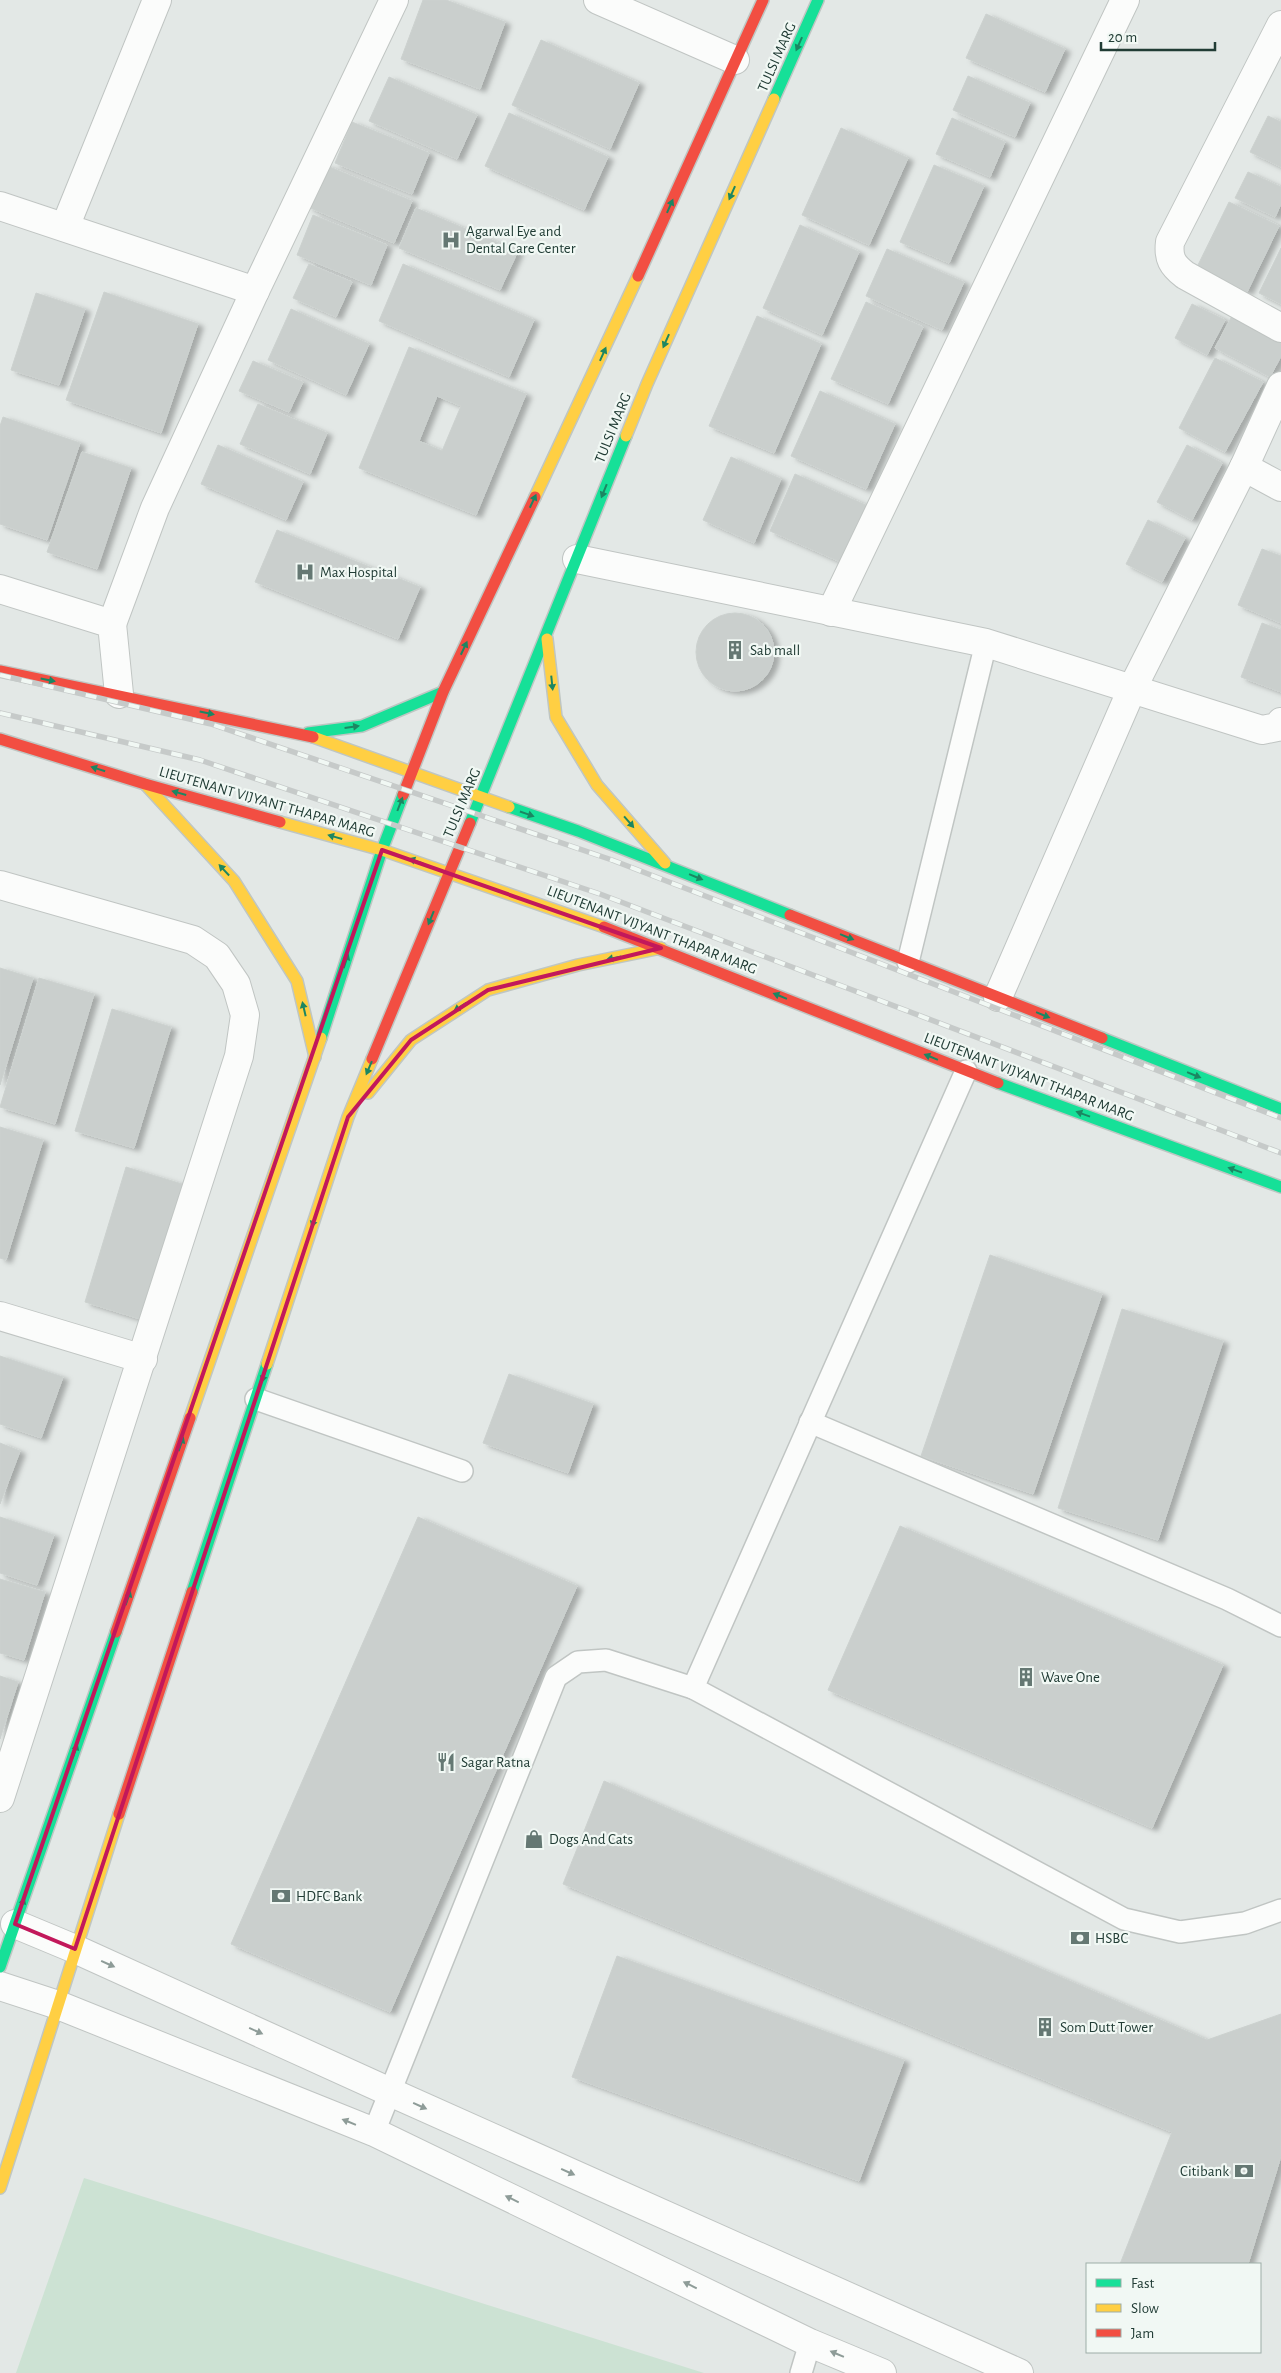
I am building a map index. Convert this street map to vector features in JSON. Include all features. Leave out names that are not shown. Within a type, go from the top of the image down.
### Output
[{"type":"street","points":[[65,227],[157,0]]},
{"type":"street","points":[[119,694],[112,624],[155,508],[255,291],[394,0]]},
{"type":"street","points":[[598,0],[736,60]]},
{"type":"street","points":[[0,1967],[314,1057],[382,850],[443,692],[600,361],[762,0]]},
{"type":"street","name":"TULSI MARG","points":[[0,2188],[76,1949],[348,1117],[481,798],[646,384],[818,0]]},
{"type":"street","points":[[831,612],[1125,0]]},
{"type":"street","points":[[1281,25],[1170,242],[1169,254],[1173,266],[1185,275],[1281,328]]},
{"type":"street","points":[[0,206],[255,291]]},
{"type":"street","points":[[998,997],[1132,689],[1244,467],[1281,386]]},
{"type":"street","points":[[1244,467],[1281,488]]},
{"type":"street","points":[[577,559],[986,643],[1262,730],[1277,727],[1281,722]]},
{"type":"street","points":[[0,589],[112,624]]},
{"type":"street","points":[[547,634],[556,717],[597,785],[668,867]]},
{"type":"street","points":[[0,671],[119,694],[304,734],[412,774],[578,831],[1281,1109]]},
{"type":"street","points":[[304,734],[362,726],[443,692]]},
{"type":"street","name":"LIEUTENANT VIJYANT THAPAR MARG","points":[[0,739],[145,784],[382,850],[450,872],[662,948],[966,1071],[1281,1187]]},
{"type":"street","points":[[145,784],[234,881],[298,981],[314,1057]]},
{"type":"street","points":[[0,885],[193,940],[216,956],[236,984],[245,1015],[239,1056],[143,1359],[0,1798]]},
{"type":"street","points":[[348,1117],[411,1040],[488,990],[578,965],[662,948]]},
{"type":"street","points":[[0,1316],[143,1359]]},
{"type":"street","points":[[15,1924],[76,1949],[390,2092],[1019,2373]]},
{"type":"street","points":[[0,1986],[58,2005],[374,2132],[867,2370]]},
{"type":"lane","points":[[908,962],[986,643]]},
{"type":"lane","points":[[693,1688],[966,1071]]},
{"type":"lane","points":[[256,1399],[462,1471]]},
{"type":"lane","points":[[810,1422],[1227,1599],[1281,1626]]},
{"type":"lane","points":[[374,2132],[556,1677],[578,1662],[606,1660],[693,1688],[1124,1919],[1180,1932],[1245,1922],[1281,1910]]},
{"type":"lane","points":[[801,2373],[810,2343]]},
{"type":"highlighted area","points":[[382,850],[661,948],[488,990],[411,1040],[348,1117],[75,1949],[15,1924]]},
{"type":"green space","points":[[84,2178],[704,2373],[16,2373]]},
{"type":"building","points":[[423,0],[446,0],[505,22],[480,89],[401,59]]},
{"type":"building","points":[[986,14],[1065,49],[1045,92],[966,58]]},
{"type":"building","points":[[541,40],[639,83],[610,149],[512,105]]},
{"type":"building","points":[[968,76],[1030,103],[1015,137],[953,110]]},
{"type":"building","points":[[389,77],[477,115],[457,159],[369,121]]},
{"type":"building","points":[[509,113],[608,157],[584,210],[485,166]]},
{"type":"building","points":[[1268,116],[1281,122],[1281,167],[1250,152]]},
{"type":"building","points":[[952,118],[1005,142],[990,177],[936,154]]},
{"type":"building","points":[[352,122],[429,153],[412,194],[335,163]]},
{"type":"building","points":[[841,128],[908,158],[869,245],[802,215]]},
{"type":"building","points":[[325,165],[412,201],[394,243],[308,207]]},
{"type":"building","points":[[934,165],[984,186],[949,263],[900,242]]},
{"type":"building","points":[[1248,172],[1281,187],[1281,204],[1275,217],[1235,198]]},
{"type":"building","points":[[1229,202],[1279,226],[1247,292],[1197,267]]},
{"type":"building","points":[[416,208],[518,251],[500,290],[399,248]]},
{"type":"building","points":[[313,215],[387,245],[371,285],[297,255]]},
{"type":"building","points":[[800,225],[859,252],[822,335],[763,308]]},
{"type":"building","points":[[1281,248],[1281,304],[1259,293]]},
{"type":"building","points":[[887,249],[964,282],[942,330],[866,296]]},
{"type":"building","points":[[309,264],[352,282],[336,317],[293,298]]},
{"type":"building","points":[[403,264],[534,320],[509,377],[379,321]]},
{"type":"building","points":[[104,292],[198,324],[161,433],[66,400]]},
{"type":"building","points":[[36,293],[85,309],[59,385],[11,370]]},
{"type":"building","points":[[866,302],[923,327],[888,404],[831,379]]},
{"type":"building","points":[[1192,304],[1225,320],[1207,355],[1175,338]]},
{"type":"building","points":[[291,309],[369,344],[346,395],[268,360]]},
{"type":"building","points":[[1233,314],[1281,339],[1281,356],[1270,377],[1215,348]]},
{"type":"building","points":[[757,316],[821,344],[774,453],[709,426]]},
{"type":"building","points":[[409,347],[526,394],[476,515],[359,468]],"holes":[[[437,396],[461,406],[442,451],[419,441]]]},
{"type":"building","points":[[1215,358],[1263,382],[1225,452],[1179,428]]},
{"type":"building","points":[[253,361],[303,382],[289,412],[239,391]]},
{"type":"building","points":[[820,391],[895,424],[866,489],[791,456]]},
{"type":"building","points":[[258,404],[327,433],[310,474],[240,444]]},
{"type":"building","points":[[3,417],[80,443],[47,540],[0,524],[0,426]]},
{"type":"building","points":[[218,445],[303,482],[286,520],[201,484]]},
{"type":"building","points":[[1187,445],[1222,463],[1192,520],[1157,502]]},
{"type":"building","points":[[82,452],[131,468],[97,569],[47,552]]},
{"type":"building","points":[[731,457],[781,479],[754,543],[703,520]]},
{"type":"building","points":[[795,474],[868,506],[843,563],[770,531]]},
{"type":"building","points":[[1148,520],[1185,538],[1162,582],[1126,564]]},
{"type":"building","points":[[277,530],[420,587],[398,639],[255,582]]},
{"type":"building","points":[[1262,549],[1281,556],[1281,623],[1238,605]]},
{"type":"building","name":"Sab mall","points":[[735,613],[750,616],[762,625],[771,637],[774,652],[771,667],[762,679],[750,688],[735,691],[720,688],[708,679],[699,667],[696,652],[699,637],[708,625],[720,616]]},
{"type":"building","points":[[1262,623],[1281,630],[1281,692],[1241,677]]},
{"type":"building","points":[[0,968],[33,978],[0,1085]]},
{"type":"building","points":[[39,978],[94,994],[55,1124],[0,1107]]},
{"type":"building","points":[[112,1009],[171,1027],[134,1148],[75,1131]]},
{"type":"building","points":[[0,1127],[43,1140],[6,1260],[0,1258]]},
{"type":"building","points":[[126,1167],[192,1187],[150,1322],[85,1302]]},
{"type":"building","points":[[990,1255],[1102,1294],[1033,1494],[921,1456]]},
{"type":"building","points":[[1122,1309],[1223,1341],[1158,1540],[1058,1508]]},
{"type":"building","points":[[0,1356],[63,1377],[41,1438],[0,1424]]},
{"type":"building","points":[[509,1374],[593,1404],[568,1473],[483,1443]]},
{"type":"building","points":[[0,1443],[20,1451],[0,1504]]},
{"type":"building","points":[[0,1517],[54,1535],[37,1585],[0,1573]]},
{"type":"building","points":[[418,1517],[577,1586],[390,2012],[231,1944]]},
{"type":"building","name":"Wave One","points":[[900,1526],[1223,1665],[1152,1828],[828,1690]]},
{"type":"building","points":[[0,1579],[45,1592],[24,1660],[0,1653]]},
{"type":"building","points":[[0,1676],[18,1682],[0,1739]]},
{"type":"building","name":"Som Dutt Tower","points":[[604,1781],[1207,2040],[1281,2014],[1281,2156],[1248,2263],[1120,2263],[1172,2132],[563,1884]]},
{"type":"building","points":[[617,1956],[904,2060],[859,2181],[572,2077]]},
{"type":"railway","points":[[0,675],[211,724],[612,860],[1281,1118]]},
{"type":"railway","points":[[0,713],[200,760],[600,894],[1281,1153]]},
{"type":"traffic: fast","points":[[774,99],[818,0]]},
{"type":"traffic: fast","points":[[470,823],[626,436]]},
{"type":"traffic: fast","points":[[308,733],[362,726],[443,692]]},
{"type":"traffic: fast","points":[[321,1038],[382,850],[403,795]]},
{"type":"traffic: fast","points":[[509,807],[578,831],[790,915]]},
{"type":"traffic: fast","points":[[1102,1038],[1281,1109]]},
{"type":"traffic: fast","points":[[998,1083],[1281,1187]]},
{"type":"traffic: fast","points":[[192,1592],[267,1364]]},
{"type":"traffic: fast","points":[[0,1967],[116,1632]]},
{"type":"traffic: slow","points":[[626,436],[647,384],[774,99]]},
{"type":"traffic: slow","points":[[535,497],[638,276]]},
{"type":"traffic: slow","points":[[547,639],[556,717],[597,785],[665,863]]},
{"type":"traffic: slow","points":[[313,737],[509,807]]},
{"type":"traffic: slow","points":[[145,784],[234,881],[297,981],[315,1057]]},
{"type":"traffic: slow","points":[[280,822],[382,850],[604,927]]},
{"type":"traffic: slow","points":[[368,1093],[411,1040],[488,990],[578,965],[661,948]]},
{"type":"traffic: slow","points":[[190,1418],[321,1038]]},
{"type":"traffic: slow","points":[[267,1364],[348,1117],[372,1059]]},
{"type":"traffic: slow","points":[[0,2188],[119,1814]]},
{"type":"traffic: jam","points":[[638,276],[763,0]]},
{"type":"traffic: jam","points":[[403,795],[443,692],[535,497]]},
{"type":"traffic: jam","points":[[0,671],[313,737]]},
{"type":"traffic: jam","points":[[0,739],[145,784],[280,822]]},
{"type":"traffic: jam","points":[[372,1059],[470,823]]},
{"type":"traffic: jam","points":[[790,915],[1102,1038]]},
{"type":"traffic: jam","points":[[604,927],[998,1083]]},
{"type":"traffic: jam","points":[[116,1632],[190,1418]]},
{"type":"traffic: jam","points":[[119,1814],[192,1592]]},
{"type":"place","name":"Agarwal Eye and Dental Care Center","points":[[451,240]]},
{"type":"place","name":"Max Hospital","points":[[305,572]]},
{"type":"place","name":"Sab mall","points":[[735,650]]},
{"type":"place","name":"Wave One","points":[[1026,1677]]},
{"type":"place","name":"Sagar Ratna","points":[[446,1762]]},
{"type":"place","name":"Dogs And Cats","points":[[534,1839]]},
{"type":"place","name":"HDFC Bank","points":[[281,1896]]},
{"type":"place","name":"HSBC","points":[[1080,1938]]},
{"type":"place","name":"Som Dutt Tower","points":[[1045,2027]]},
{"type":"place","name":"Citibank","points":[[1244,2171]]}]
